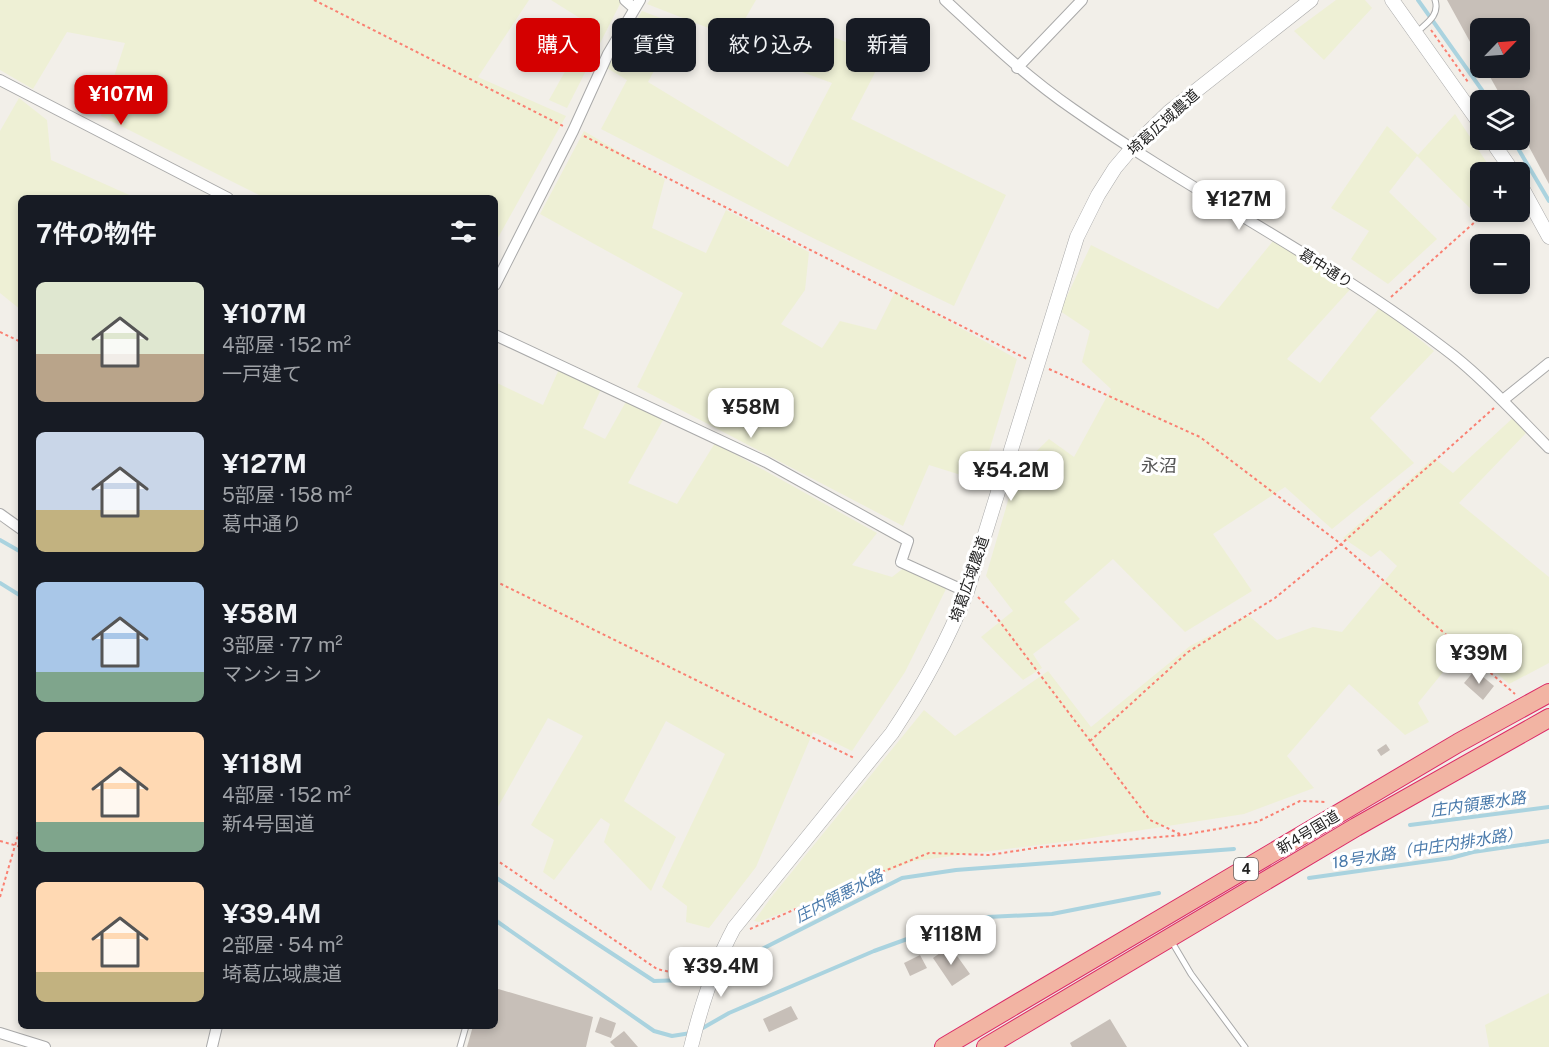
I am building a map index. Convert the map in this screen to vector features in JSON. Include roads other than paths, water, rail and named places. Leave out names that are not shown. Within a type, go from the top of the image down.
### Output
[{"type":"highway","name":"新4号国道","points":[[944,1047],[1340,813],[1549,693]]},
{"type":"highway","name":"新4号国道","points":[[986,1047],[1441,778],[1549,718]]},
{"type":"street","points":[[498,279],[573,131],[608,54],[637,4],[625,0]]},
{"type":"street","name":"葛中通り","points":[[945,0],[1017,68],[1073,110],[1385,305],[1456,358],[1503,400],[1549,448]]},
{"type":"street","points":[[1017,68],[1082,0]]},
{"type":"street","name":"埼葛広域農道","points":[[691,1046],[712,976],[734,928],[867,766],[910,705],[951,632],[967,592],[1077,237],[1087,214],[1115,168],[1169,112],[1311,0]]},
{"type":"street","points":[[1392,0],[1470,109]]},
{"type":"street","points":[[0,80],[222,195]]},
{"type":"street","points":[[1530,202],[1549,237]]},
{"type":"street","points":[[498,336],[777,468],[908,541],[901,562],[967,592]]},
{"type":"street","points":[[1503,400],[1549,363]]},
{"type":"street","points":[[0,514],[18,527]]},
{"type":"street","points":[[212,1047],[217,1029]]},
{"type":"street","points":[[0,1033],[45,1047]]},
{"type":"lane","points":[[1417,32],[1435,15],[1436,3],[1442,0]]},
{"type":"lane","points":[[1170,938],[1191,974],[1245,1047]]},
{"type":"lane","points":[[460,1047],[465,1029]]},
{"type":"waterway","points":[[1418,0],[1482,90]]},
{"type":"waterway","points":[[1519,150],[1549,201]]},
{"type":"waterway","name":"庄内領悪水路","points":[[0,540],[18,550]]},
{"type":"waterway","name":"18号水路（中庄内排水路）","points":[[0,583],[18,594]]},
{"type":"waterway","name":"庄内領悪水路","points":[[1410,825],[1549,807]]},
{"type":"waterway","name":"18号水路（中庄内排水路）","points":[[1309,878],[1451,858],[1473,852],[1549,841]]},
{"type":"waterway","name":"庄内領悪水路","points":[[722,965],[760,950],[902,878],[956,870],[1234,849]]},
{"type":"waterway","name":"庄内領悪水路","points":[[498,879],[654,981],[683,980],[712,969]]},
{"type":"waterway","name":"18号水路（中庄内排水路）","points":[[701,1029],[729,1013],[874,951],[932,930],[987,917],[1052,914],[1159,893]]},
{"type":"waterway","name":"18号水路（中庄内排水路）","points":[[498,922],[654,1031],[672,1036],[691,1033]]},
{"type":"district","name":"永沼","points":[[1159,465]]}]
